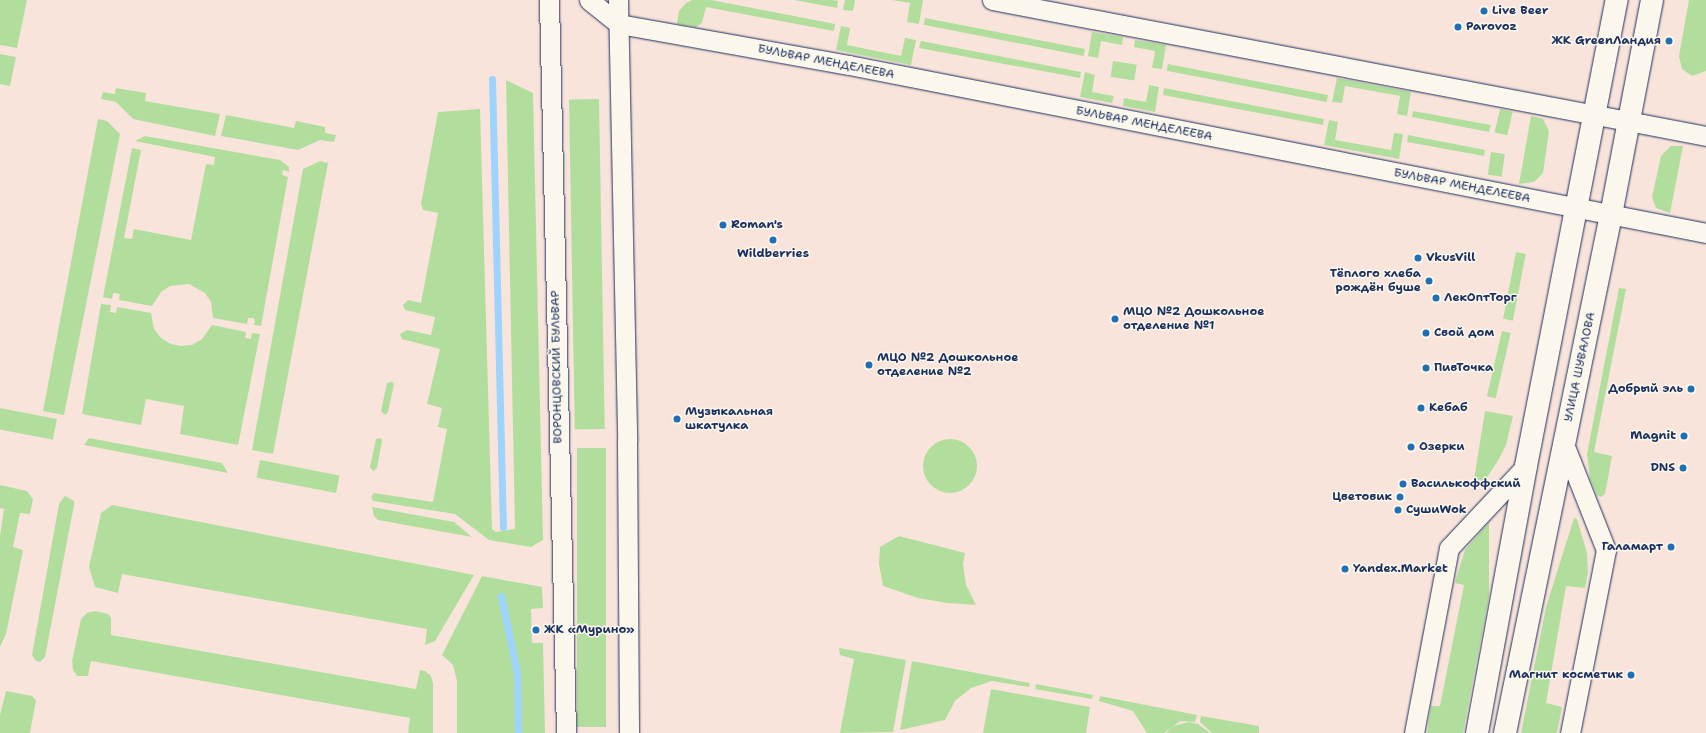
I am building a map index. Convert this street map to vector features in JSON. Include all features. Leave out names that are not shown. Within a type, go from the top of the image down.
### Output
[{"type":"street","name":"ВОРОНЦОВСКИЙ БУЛЬВАР","points":[[549,0],[566,733]]},
{"type":"street","name":"БУЛЬВАР МЕНДЕЛЕЕВА","points":[[589,0],[618,24],[849,65],[1334,162],[1706,233]]},
{"type":"street","points":[[618,0],[627,426],[630,733]]},
{"type":"street","points":[[992,0],[1706,136]]},
{"type":"street","points":[[1477,733],[1526,466],[1617,0]]},
{"type":"street","name":"УЛИЦА ШУВАЛОВА","points":[[1504,733],[1611,215],[1652,0]]},
{"type":"street","points":[[1564,444],[1606,550],[1570,733]]},
{"type":"street","points":[[1414,733],[1449,548],[1526,466]]},
{"type":"green space","points":[[0,0],[27,0],[17,48],[0,45]]},
{"type":"green space","points":[[692,0],[711,0],[835,24],[834,31],[706,7],[702,23],[696,27],[677,24],[679,11],[686,3]]},
{"type":"green space","points":[[794,0],[832,0],[838,1],[837,8]]},
{"type":"green space","points":[[845,0],[855,0],[853,11],[843,10]]},
{"type":"green space","points":[[892,0],[923,0],[919,24],[907,22],[910,3]]},
{"type":"green space","points":[[1689,0],[1706,0],[1706,71],[1692,76],[1682,69],[1679,56]]},
{"type":"green space","points":[[925,18],[1085,49],[1084,56],[924,25]]},
{"type":"green space","points":[[841,26],[850,28],[847,45],[901,56],[905,38],[916,40],[911,65],[836,50]]},
{"type":"green space","points":[[1092,32],[1123,37],[1122,45],[1101,41],[1098,58],[1088,56]]},
{"type":"green space","points":[[1135,40],[1166,45],[1162,69],[1152,68],[1155,51],[1134,47]]},
{"type":"green space","points":[[921,41],[1081,72],[1080,78],[919,48]]},
{"type":"green space","points":[[0,54],[16,57],[10,86],[0,84]]},
{"type":"green space","points":[[1113,61],[1137,65],[1134,81],[1110,77]]},
{"type":"green space","points":[[1168,64],[1328,95],[1327,102],[1167,71]]},
{"type":"green space","points":[[1085,72],[1095,75],[1092,92],[1114,96],[1112,103],[1080,97]]},
{"type":"green space","points":[[1337,78],[1411,92],[1407,116],[1397,114],[1400,96],[1345,86],[1342,103],[1332,102]]},
{"type":"green space","points":[[506,80],[533,93],[543,540],[531,547],[489,540],[455,514],[373,501],[371,497],[374,493],[433,502],[447,429],[438,427],[442,408],[427,404],[440,349],[402,339],[400,334],[407,330],[431,335],[435,317],[405,310],[403,305],[408,300],[421,303],[438,213],[423,210],[421,204],[438,112],[480,109],[492,529],[496,532],[515,529]]},
{"type":"green space","points":[[1149,85],[1159,87],[1155,112],[1123,106],[1124,98],[1146,102]]},
{"type":"green space","points":[[116,88],[146,93],[145,101],[220,114],[215,136],[133,119],[116,102],[101,99],[103,92],[115,94]]},
{"type":"green space","points":[[1164,88],[1324,119],[1323,125],[1163,95]]},
{"type":"green space","points":[[599,99],[605,429],[575,429],[569,100]]},
{"type":"green space","points":[[1500,109],[1513,112],[1507,135],[1495,132]]},
{"type":"green space","points":[[1413,111],[1491,125],[1489,132],[1412,117]]},
{"type":"green space","points":[[226,115],[294,128],[296,121],[325,127],[325,133],[336,135],[334,142],[320,140],[298,150],[221,136]]},
{"type":"green space","points":[[1531,116],[1543,119],[1549,131],[1543,173],[1534,182],[1519,184]]},
{"type":"green space","points":[[98,119],[107,121],[120,134],[64,415],[43,411]]},
{"type":"green space","points":[[1329,120],[1338,122],[1335,140],[1391,150],[1394,133],[1403,134],[1399,159],[1324,145]]},
{"type":"green space","points":[[1408,135],[1485,150],[1484,156],[1407,142]]},
{"type":"green space","points":[[145,136],[280,160],[289,167],[289,172],[283,170],[282,175],[288,177],[261,326],[254,325],[255,319],[252,318],[248,318],[247,324],[213,318],[211,302],[205,293],[189,284],[170,286],[161,292],[152,306],[119,300],[120,294],[116,293],[113,293],[112,299],[103,297],[132,148],[141,150],[124,238],[132,239],[134,229],[191,240],[206,164],[214,165],[215,157],[135,141]]},
{"type":"green space","points":[[1671,146],[1683,146],[1670,213],[1656,208],[1652,197],[1661,156]]},
{"type":"green space","points":[[1491,152],[1505,154],[1502,177],[1488,175]]},
{"type":"green space","points":[[320,161],[328,163],[273,454],[252,450],[303,169]]},
{"type":"green space","points":[[1516,252],[1526,254],[1513,321],[1503,319]]},
{"type":"green space","points":[[1619,288],[1626,289],[1594,452],[1612,456],[1605,494],[1601,497],[1597,495],[1590,478],[1587,454]]},
{"type":"green space","points":[[101,304],[111,305],[110,312],[116,313],[117,307],[151,313],[154,329],[161,338],[171,344],[181,346],[192,345],[202,339],[212,325],[246,332],[245,338],[251,339],[252,333],[260,334],[238,445],[180,434],[184,406],[146,399],[141,425],[82,414]]},
{"type":"green space","points":[[1502,331],[1511,333],[1496,398],[1487,396]]},
{"type":"green space","points":[[392,382],[394,384],[388,412],[385,415],[381,411],[387,383]]},
{"type":"green space","points":[[0,408],[57,419],[53,440],[0,429]]},
{"type":"green space","points":[[1485,411],[1513,416],[1506,445],[1499,459],[1488,476],[1472,492]]},
{"type":"green space","points":[[89,438],[222,463],[228,473],[84,445]]},
{"type":"green space","points":[[380,438],[382,440],[377,468],[373,471],[370,467],[376,439]]},
{"type":"green space","points":[[945,439],[955,439],[965,443],[973,451],[977,461],[977,471],[973,481],[965,489],[955,493],[945,493],[935,489],[927,481],[923,471],[923,461],[927,451],[935,443]]},
{"type":"green space","points":[[577,448],[606,448],[606,727],[577,727]]},
{"type":"green space","points":[[260,460],[340,475],[336,493],[257,478]]},
{"type":"green space","points":[[0,485],[27,491],[33,499],[30,514],[20,513],[13,547],[23,550],[6,634],[0,647],[0,536],[4,509],[0,508]]},
{"type":"green space","points":[[65,496],[74,501],[74,505],[45,657],[40,662],[36,661],[32,655],[59,504]]},
{"type":"green space","points":[[112,505],[474,575],[435,641],[425,645],[427,629],[122,574],[118,593],[95,587],[89,567],[101,513]]},
{"type":"green space","points":[[372,507],[454,522],[472,537],[378,520],[374,516]]},
{"type":"green space","points":[[1574,518],[1577,519],[1587,553],[1588,572],[1585,588],[1566,586],[1546,703],[1562,707],[1557,733],[1521,733],[1546,607]]},
{"type":"green space","points":[[1489,522],[1489,596],[1463,733],[1427,733],[1431,706],[1440,706],[1464,585],[1455,583],[1458,572],[1465,550]]},
{"type":"green space","points":[[899,536],[965,553],[963,564],[966,585],[976,605],[947,603],[918,598],[883,586],[879,564],[880,547]]},
{"type":"green space","points":[[482,576],[542,587],[543,608],[531,609],[532,643],[543,643],[545,733],[457,733],[457,681],[453,665],[442,655]]},
{"type":"green space","points":[[95,611],[108,614],[111,618],[111,635],[416,689],[420,670],[425,671],[431,676],[433,683],[433,733],[408,733],[410,718],[91,661],[88,676],[77,676],[73,670],[72,661],[81,619],[87,613]]},
{"type":"green space","points":[[839,648],[906,660],[893,732],[840,733],[854,659],[840,655]]},
{"type":"green space","points":[[912,661],[1030,683],[1029,687],[992,681],[971,688],[955,701],[945,720],[900,730]]},
{"type":"green space","points":[[1036,684],[1093,695],[1092,699],[1035,689]]},
{"type":"green space","points":[[991,689],[1090,707],[1086,733],[983,733]]},
{"type":"green space","points":[[6,691],[32,696],[36,700],[30,733],[0,733],[0,715]]},
{"type":"green space","points":[[1100,696],[1197,715],[1195,722],[1180,721],[1164,733],[1147,733],[1133,711],[1099,701]]},
{"type":"green space","points":[[1201,716],[1259,726],[1259,733],[1212,733],[1200,722]]},
{"type":"green space","points":[[1189,722],[1198,724],[1210,733],[1166,733],[1173,726]]},
{"type":"waterway","points":[[492,79],[503,527]]},
{"type":"waterway","points":[[501,596],[517,673],[518,733]]},
{"type":"place","name":"Live Beer","points":[[1484,11]]},
{"type":"place","name":"Parovoz","points":[[1458,27]]},
{"type":"place","name":"ЖК GreenЛандия","points":[[1669,41]]},
{"type":"place","name":"Roman's","points":[[723,225]]},
{"type":"place","name":"Wildberries","points":[[773,240]]},
{"type":"place","name":"VkusVill","points":[[1418,258]]},
{"type":"place","name":"Тёплого хлеба рождён буше","points":[[1429,281]]},
{"type":"place","name":"ЛекОптТорг","points":[[1436,298]]},
{"type":"place","name":"МЦО №2 Дошкольное отделение №1","points":[[1115,319]]},
{"type":"place","name":"Свой дом","points":[[1426,333]]},
{"type":"place","name":"МЦО №2 Дошкольное отделение №2","points":[[869,365]]},
{"type":"place","name":"ПивТочка","points":[[1426,368]]},
{"type":"place","name":"Добрый эль","points":[[1691,389]]},
{"type":"place","name":"Кебаб","points":[[1421,408]]},
{"type":"place","name":"Музыкальная шкатулка","points":[[677,419]]},
{"type":"place","name":"Magnit","points":[[1684,436]]},
{"type":"place","name":"Озерки","points":[[1411,447]]},
{"type":"place","name":"DNS","points":[[1683,468]]},
{"type":"place","name":"Василькоффский","points":[[1403,484]]},
{"type":"place","name":"Цветовик","points":[[1400,497]]},
{"type":"place","name":"СушиWok","points":[[1398,510]]},
{"type":"place","name":"Галамарт","points":[[1671,547]]},
{"type":"place","name":"Yandex.Market","points":[[1345,569]]},
{"type":"place","name":"ЖК «Мурино»","points":[[536,630]]},
{"type":"place","name":"Магнит косметик","points":[[1631,675]]}]
